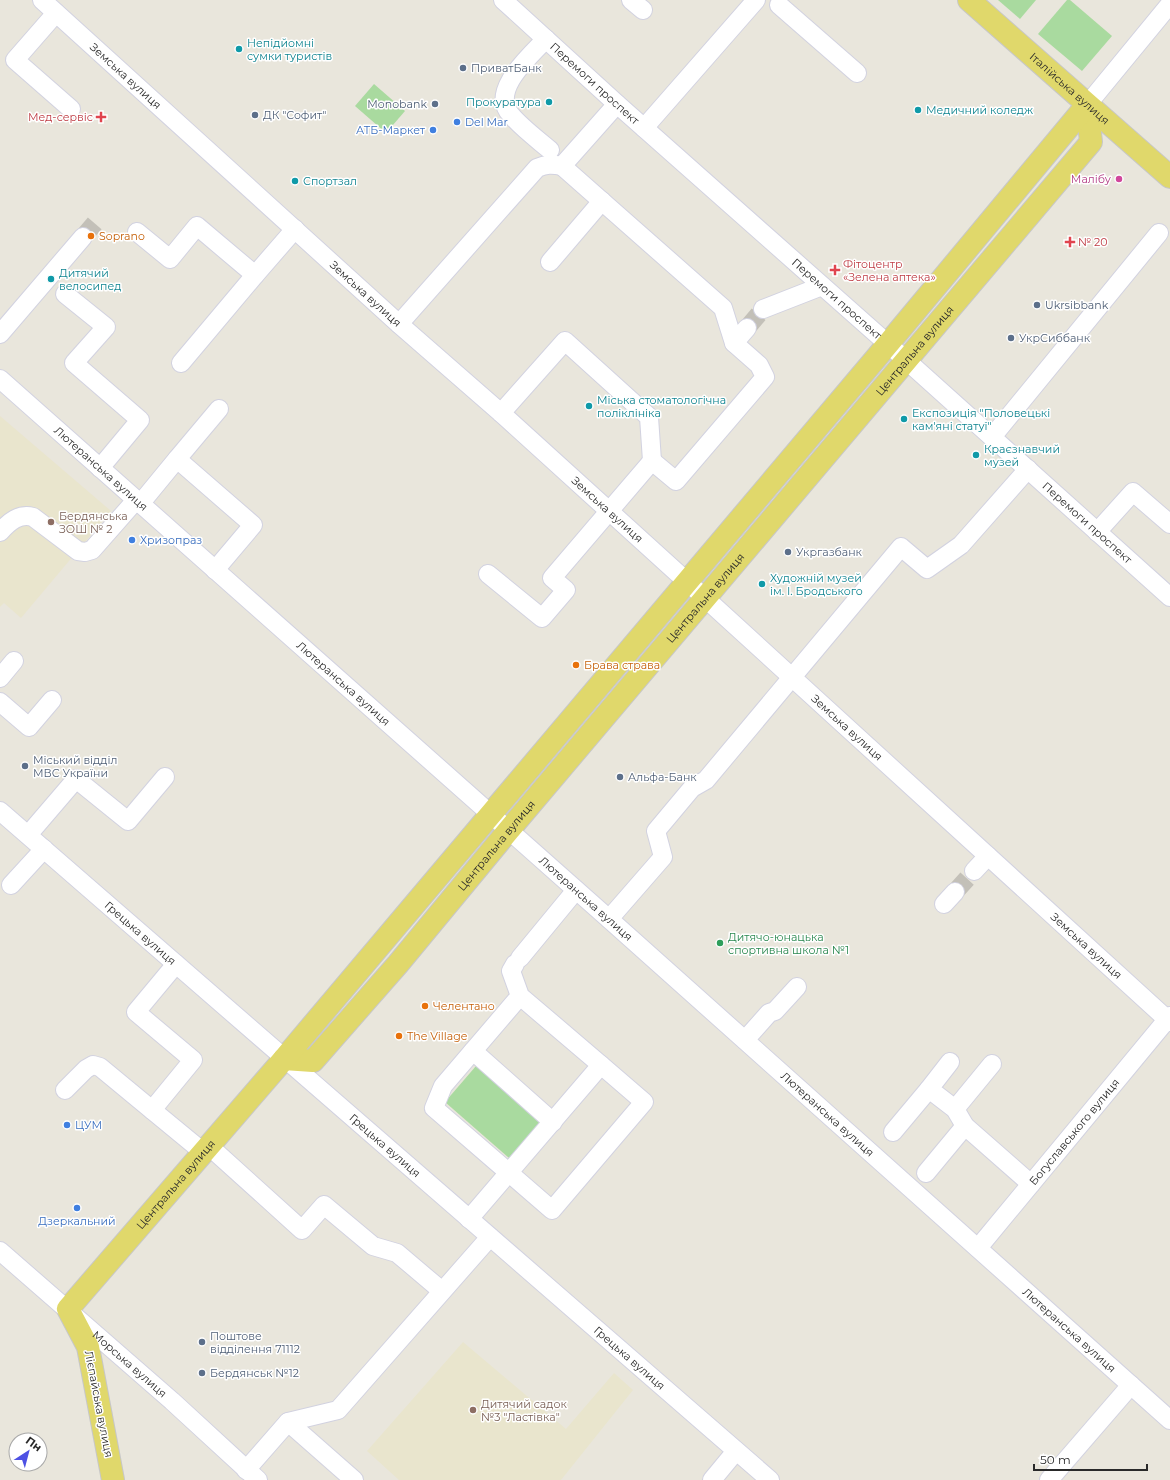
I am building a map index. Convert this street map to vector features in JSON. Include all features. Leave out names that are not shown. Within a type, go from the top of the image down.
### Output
[{"type":"main road","name":"Італійська вулиця","points":[[969,0],[1170,177]]},
{"type":"main road","name":"Центральна вулиця","points":[[68,1309],[284,1059],[888,344],[1087,105]]},
{"type":"main road","name":"Центральна вулиця","points":[[284,1059],[313,1061],[398,964],[508,831],[1091,142],[1087,105]]},
{"type":"main road","name":"Лієпайська вулиця","points":[[68,1309],[88,1347],[113,1480]]},
{"type":"street","name":"Земська вулиця","points":[[42,0],[399,324],[501,413],[687,581],[1169,1019]]},
{"type":"street","points":[[644,128],[756,0]]},
{"type":"street","name":"Перемоги проспект","points":[[507,1],[617,104],[906,360],[1170,597]]},
{"type":"street","points":[[779,2],[857,73]]},
{"type":"street","name":"Центральна вулиця","points":[[1087,105],[1169,7]]},
{"type":"street","points":[[56,13],[15,60],[71,110]]},
{"type":"street","points":[[546,39],[508,82],[505,91],[504,103],[510,114],[550,150]]},
{"type":"street","points":[[562,166],[617,104]]},
{"type":"street","points":[[399,324],[537,168],[545,164],[562,166],[723,308],[734,343],[759,365],[765,376],[676,481],[652,461]]},
{"type":"street","points":[[550,262],[602,201]]},
{"type":"street","points":[[137,232],[170,259],[197,226],[255,275]]},
{"type":"street","points":[[181,363],[295,229]]},
{"type":"street","points":[[992,437],[1159,233]]},
{"type":"street","points":[[0,334],[83,237]]},
{"type":"street","points":[[764,309],[822,286]]},
{"type":"street","points":[[65,294],[106,327],[74,363],[140,420],[100,468]]},
{"type":"street","points":[[734,343],[747,328]]},
{"type":"street","points":[[488,574],[542,618],[566,590],[552,578],[652,461],[649,417],[565,341],[501,413]]},
{"type":"street","name":"Лютеранська вулиця","points":[[0,380],[609,919],[1170,1420]]},
{"type":"street","points":[[0,532],[12,520],[27,515],[33,517],[78,551],[85,552],[92,550],[177,459],[219,409]]},
{"type":"street","points":[[177,459],[253,525],[215,570]]},
{"type":"street","points":[[609,919],[663,856],[656,831],[692,788],[706,780],[901,547],[927,569],[961,545],[1028,469]]},
{"type":"street","points":[[1097,532],[1133,492],[1170,524]]},
{"type":"street","points":[[0,678],[14,661]]},
{"type":"street","points":[[0,702],[29,727],[52,700]]},
{"type":"street","points":[[28,836],[76,779],[128,821],[165,778]]},
{"type":"street","name":"Грецька вулиця","points":[[0,811],[770,1480]]},
{"type":"street","points":[[11,885],[44,849]]},
{"type":"street","points":[[974,871],[988,856]]},
{"type":"street","points":[[520,996],[443,1086],[434,1108],[552,1210],[644,1102],[520,996],[510,971],[576,890]]},
{"type":"street","points":[[152,1110],[193,1060],[136,1012],[176,964]]},
{"type":"street","points":[[745,1040],[769,1012],[775,1011],[797,987]]},
{"type":"street","name":"Богуславського вулиця","points":[[978,1248],[1169,1019]]},
{"type":"street","points":[[473,1051],[553,1122]]},
{"type":"street","points":[[893,1132],[950,1062]]},
{"type":"street","points":[[954,1109],[992,1064]]},
{"type":"street","points":[[65,1090],[86,1069],[93,1065],[100,1067],[152,1110],[206,1149],[302,1230],[324,1205],[373,1246],[397,1253],[442,1291]]},
{"type":"street","points":[[469,1219],[601,1065]]},
{"type":"street","points":[[929,1088],[954,1109],[965,1126],[1031,1184]]},
{"type":"street","points":[[926,1173],[965,1126]]},
{"type":"street","points":[[252,1475],[288,1422],[338,1410],[490,1236]]},
{"type":"street","name":"Морська вулиця","points":[[0,1251],[172,1401],[252,1475]]},
{"type":"street","points":[[1054,1478],[1131,1385]]},
{"type":"street","points":[[288,1422],[354,1480]]},
{"type":"street","points":[[712,1480],[736,1451]]},
{"type":"shaded area","name":"Бердянська ЗОШ № 2","points":[[0,416],[111,511],[21,618],[4,603],[0,607]]},
{"type":"shaded area","name":"Дитячий садок №3 \"Ластівка\"","points":[[463,1342],[566,1429],[614,1373],[633,1390],[561,1480],[399,1480],[367,1451]]},
{"type":"green space","points":[[998,0],[1036,0],[1020,19]]},
{"type":"green space","points":[[1067,0],[1070,0],[1112,36],[1082,71],[1038,34]]},
{"type":"green space","points":[[374,84],[405,111],[386,133],[355,106]]},
{"type":"green space","points":[[476,1066],[540,1122],[509,1158],[445,1102]]},
{"type":"tunnel","points":[[83,237],[95,223]]},
{"type":"tunnel","points":[[747,328],[763,309]]},
{"type":"tunnel","points":[[955,892],[974,871]]},
{"type":"place","name":"Непідйомні сумки туристів","points":[[239,49]]},
{"type":"place","name":"ПриватБанк","points":[[463,68]]},
{"type":"place","name":"Прокуратура","points":[[549,102]]},
{"type":"place","name":"Monobank","points":[[435,104]]},
{"type":"place","name":"Медичний коледж","points":[[918,110]]},
{"type":"place","name":"ДК \"Софит\"","points":[[255,115]]},
{"type":"place","name":"Мед-сервіс","points":[[101,117]]},
{"type":"place","name":"Del Mar","points":[[457,122]]},
{"type":"place","name":"АТБ-Маркет","points":[[433,130]]},
{"type":"place","name":"Малібу","points":[[1119,179]]},
{"type":"place","name":"Спортзал","points":[[295,181]]},
{"type":"place","name":"Soprano","points":[[91,236]]},
{"type":"place","name":"№ 20","points":[[1070,242]]},
{"type":"place","name":"Фітоцентр «Зелена аптека»","points":[[835,270]]},
{"type":"place","name":"Дитячий велосипед","points":[[51,279]]},
{"type":"place","name":"Ukrsibbank","points":[[1037,305]]},
{"type":"place","name":"УкрСиббанк","points":[[1011,338]]},
{"type":"place","name":"Міська стоматологічна поліклініка","points":[[589,406]]},
{"type":"place","name":"Експозиція \"Половецькі кам'яні статуї\"","points":[[904,419]]},
{"type":"place","name":"Краєзнавчий музей","points":[[976,455]]},
{"type":"place","name":"Бердянська ЗОШ № 2","points":[[51,522]]},
{"type":"place","name":"Хризопраз","points":[[132,540]]},
{"type":"place","name":"Укргазбанк","points":[[788,552]]},
{"type":"place","name":"Художній музей ім. І. Бродського","points":[[762,584]]},
{"type":"place","name":"Брава страва","points":[[576,665]]},
{"type":"place","name":"Міський відділ МВС України","points":[[25,766]]},
{"type":"place","name":"Альфа-Банк","points":[[620,777]]},
{"type":"place","name":"Дитячо-юнацька спортивна школа №1","points":[[720,943]]},
{"type":"place","name":"Челентано","points":[[425,1006]]},
{"type":"place","name":"The Village","points":[[399,1036]]},
{"type":"place","name":"ЦУМ","points":[[67,1125]]},
{"type":"place","name":"Дзеркальний","points":[[77,1208]]},
{"type":"place","name":"Поштове відділення 71112","points":[[202,1342]]},
{"type":"place","name":"Бердянськ №12","points":[[202,1373]]},
{"type":"place","name":"Дитячий садок №3 \"Ластівка\"","points":[[473,1410]]}]
